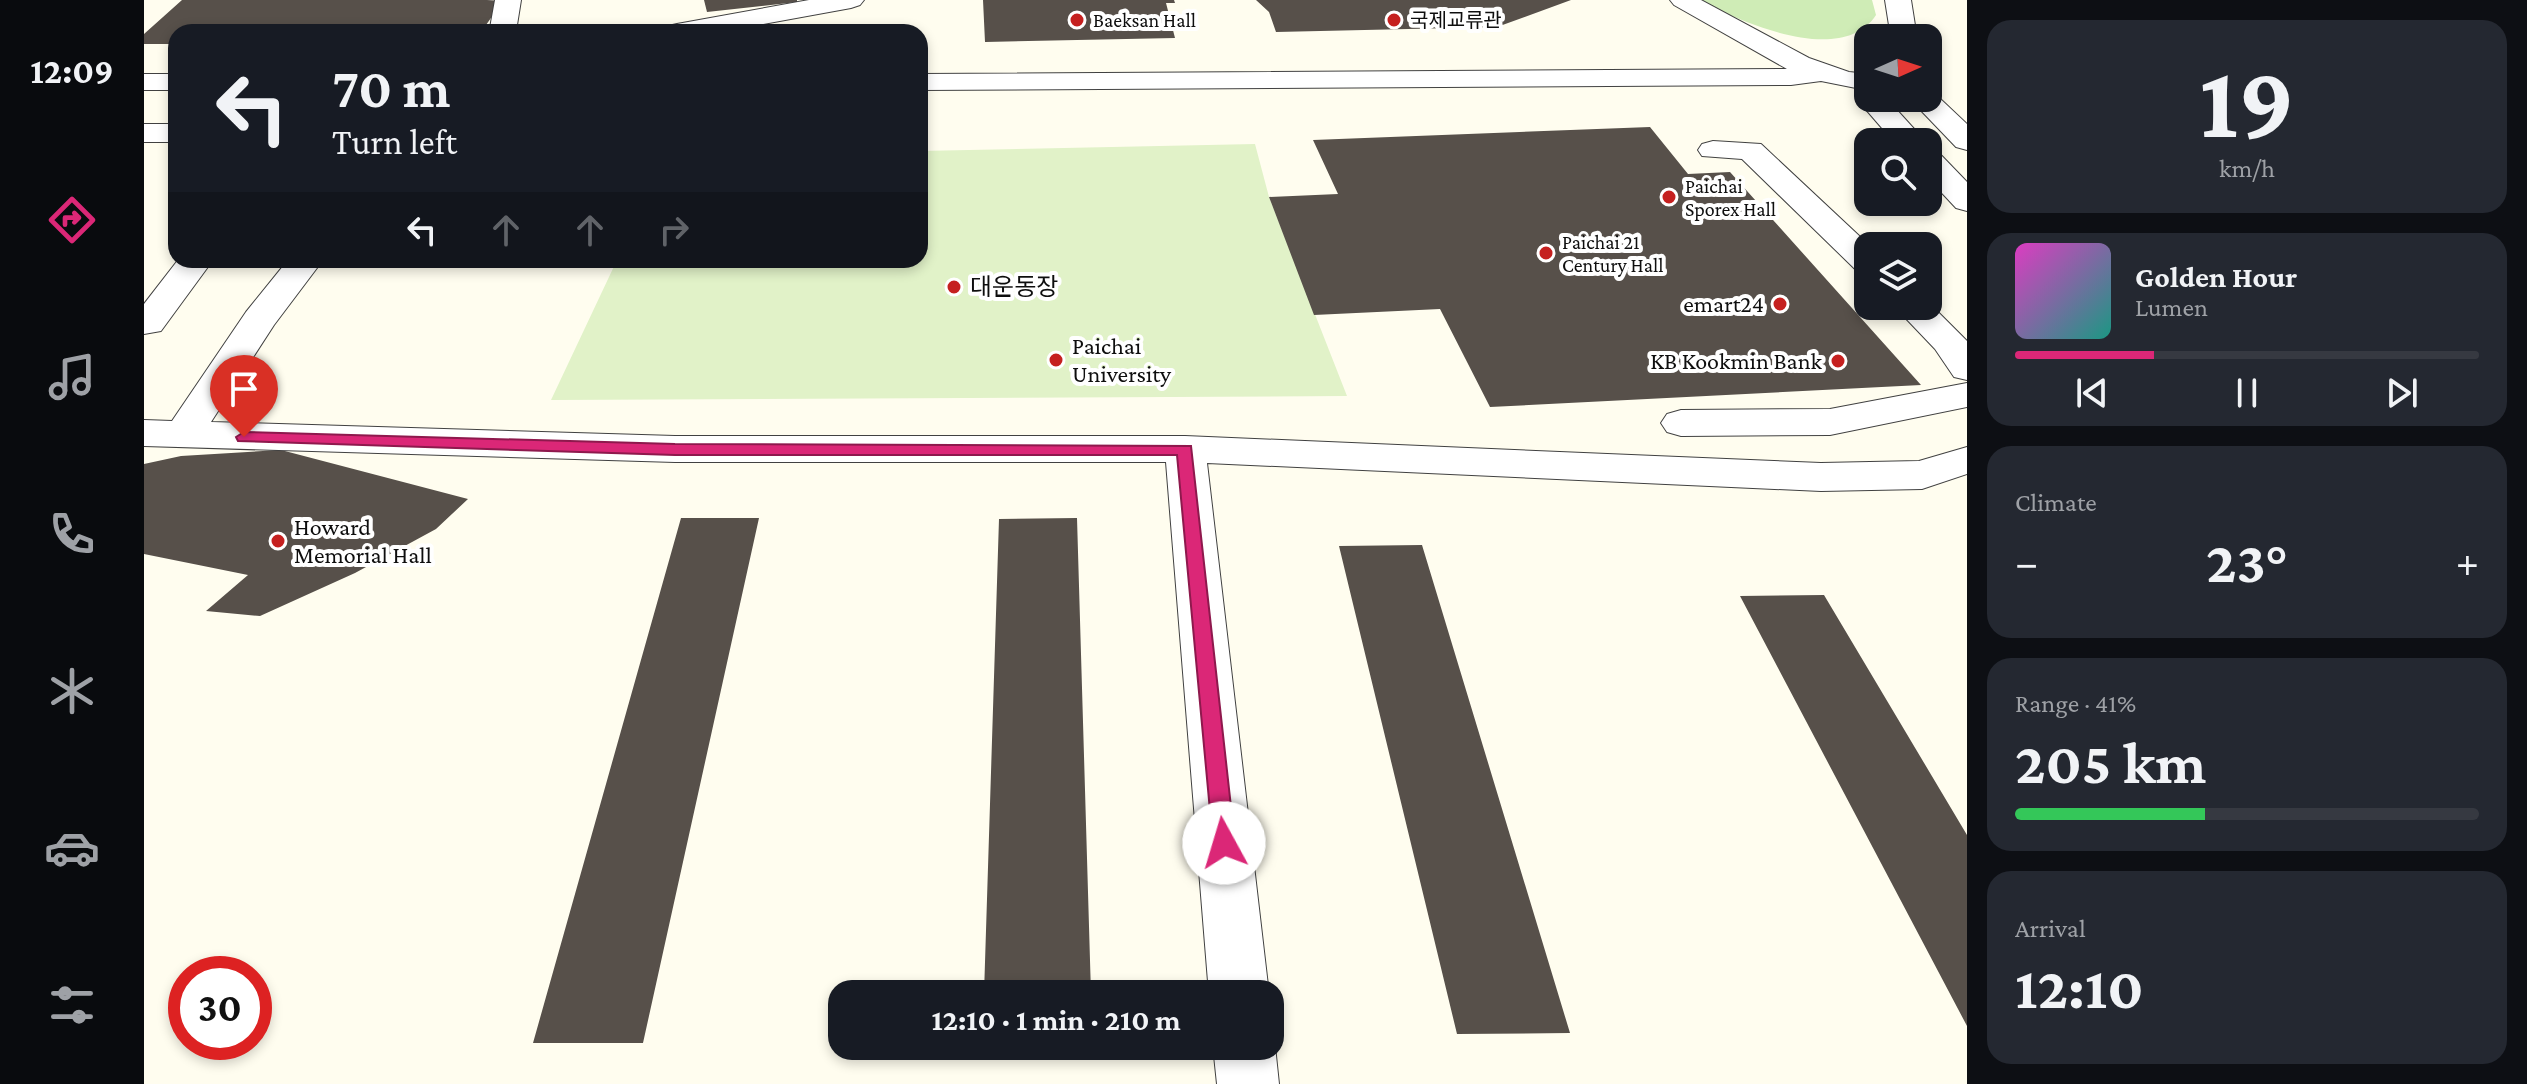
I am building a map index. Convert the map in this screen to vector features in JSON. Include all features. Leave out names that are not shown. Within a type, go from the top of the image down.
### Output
[{"type":"street","points":[[504,24],[508,0]]},
{"type":"street","points":[[720,24],[851,0]]},
{"type":"street","points":[[1898,0],[1902,24]]},
{"type":"street","points":[[1692,5],[1821,73],[1854,86]]},
{"type":"street","points":[[1655,79],[1701,60],[1706,36],[1692,5]]},
{"type":"street","points":[[928,82],[1655,79],[1791,77],[1821,73]]},
{"type":"street","points":[[144,82],[168,82]]},
{"type":"street","points":[[1884,112],[1899,128]]},
{"type":"street","points":[[1937,112],[1967,141]]},
{"type":"street","points":[[144,133],[168,133]]},
{"type":"street","points":[[1713,150],[1750,150],[1854,250]]},
{"type":"street","points":[[1942,175],[1967,201]]},
{"type":"street","points":[[144,323],[148,323],[190,268]]},
{"type":"street","points":[[164,434],[300,268]]},
{"type":"street","points":[[1927,320],[1961,351]]},
{"type":"street","points":[[1681,423],[1830,422],[1967,395]]},
{"type":"street","points":[[164,434],[675,449],[1185,449],[1821,477],[1922,475],[1967,460]]},
{"type":"street","points":[[1185,449],[1238,980]]},
{"type":"street","points":[[1245,1060],[1248,1084]]},
{"type":"green space","points":[[1700,0],[1872,0],[1876,15],[1866,24],[1854,24],[1854,32],[1840,38],[1816,39],[1791,36],[1740,19]]},
{"type":"green space","name":"대운동장","points":[[1255,144],[1269,197],[1347,396],[551,400],[613,268],[928,268],[928,151]]},
{"type":"building","points":[[182,0],[503,1],[487,24],[168,24],[168,44],[144,44],[144,34]]},
{"type":"building","points":[[704,0],[797,0],[797,2],[707,12]]},
{"type":"building","name":"Baeksan Hall","points":[[983,0],[1174,0],[1175,3],[1166,3],[1175,38],[985,42]]},
{"type":"building","name":"국제교류관","points":[[1256,0],[1571,0],[1497,27],[1276,32],[1269,12]]},
{"type":"building","name":"Paichai 21 Century Hall","points":[[1650,127],[1688,174],[1730,172],[1854,310],[1854,320],[1863,320],[1921,385],[1490,407],[1440,309],[1314,315],[1269,197],[1338,194],[1313,140]]},
{"type":"building","name":"Howard Memorial Hall","points":[[281,450],[468,499],[436,529],[355,573],[260,616],[206,611],[248,575],[144,554],[144,464],[181,456]]},
{"type":"building","points":[[681,518],[759,518],[643,1043],[533,1043]]},
{"type":"building","points":[[1077,518],[1091,980],[984,980],[999,519]]},
{"type":"building","points":[[1422,545],[1570,1033],[1457,1034],[1339,546]]},
{"type":"building","points":[[1824,595],[1967,835],[1967,1026],[1740,596]]},
{"type":"place","name":"Baeksan Hall","points":[[1077,20]]},
{"type":"place","name":"국제교류관","points":[[1394,20]]},
{"type":"place","name":"Paichai Sporex Hall","points":[[1669,197]]},
{"type":"place","name":"Paichai 21 Century Hall","points":[[1546,253]]},
{"type":"place","name":"대운동장","points":[[954,287]]},
{"type":"place","name":"emart24","points":[[1780,304]]},
{"type":"place","name":"Paichai University","points":[[1056,360]]},
{"type":"place","name":"KB Kookmin Bank","points":[[1838,361]]},
{"type":"place","name":"Howard Memorial Hall","points":[[278,541]]},
{"type":"route","points":[[244,437],[675,449],[1185,449],[1224,843]]}]
